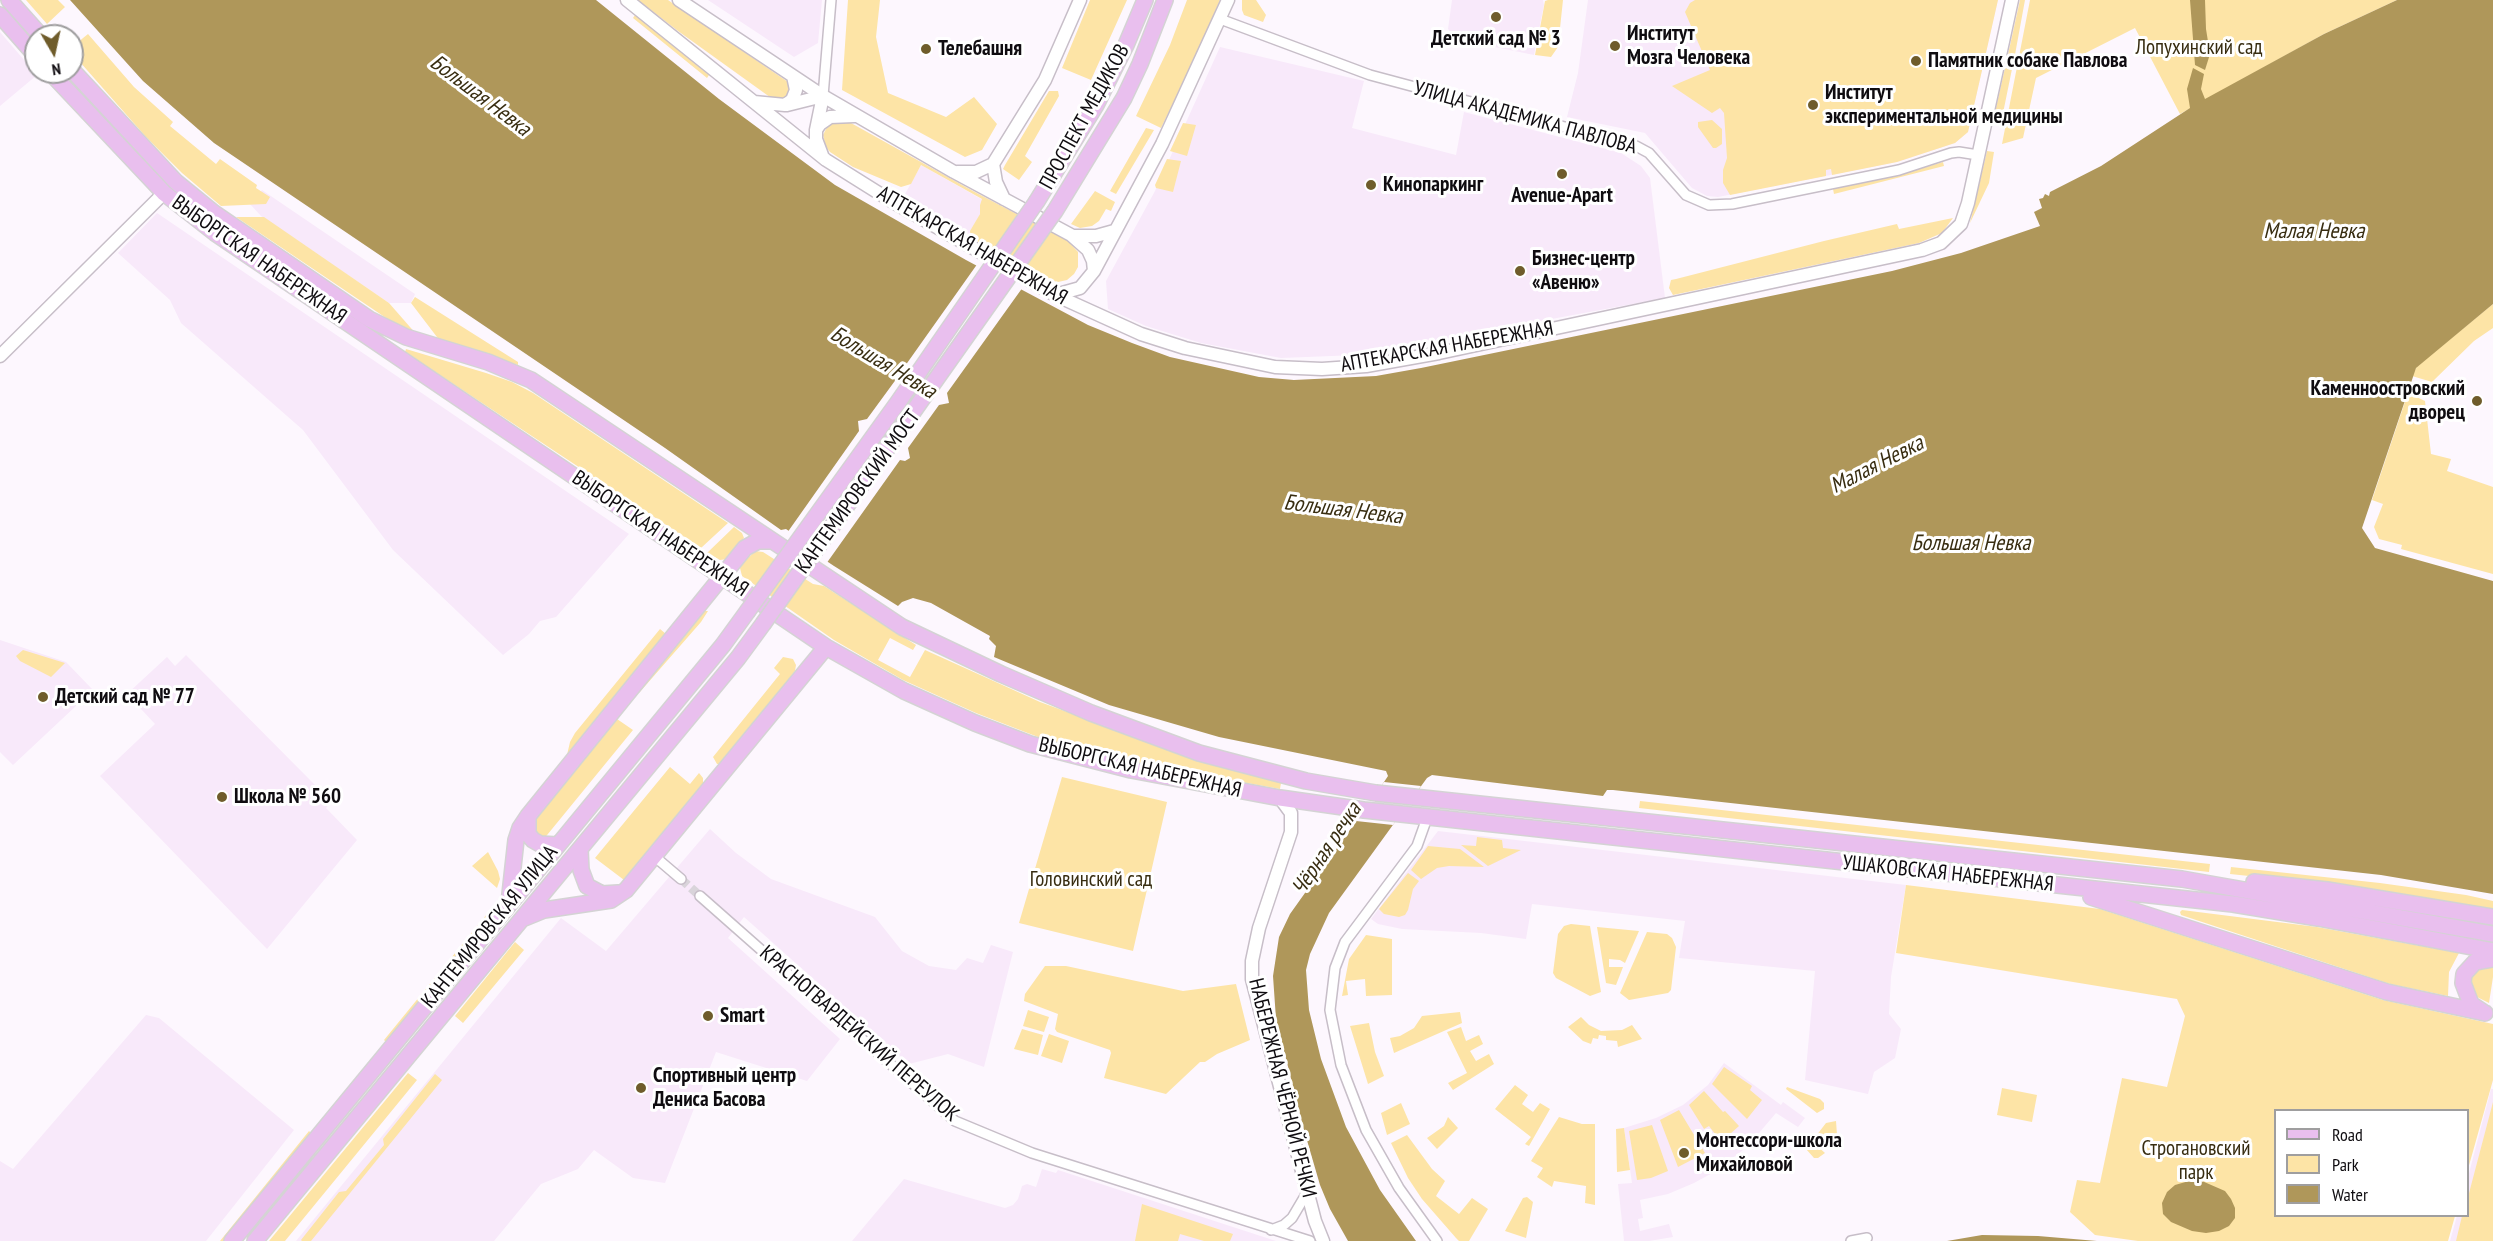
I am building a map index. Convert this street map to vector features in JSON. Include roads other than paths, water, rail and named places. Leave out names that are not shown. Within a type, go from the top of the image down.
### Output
[{"type":"main road","points":[[9,0],[30,24]]},
{"type":"main road","name":"ПРОСПЕКТ МЕДИКОВ","points":[[1037,201],[1096,105],[1126,45],[1144,0]]},
{"type":"main road","name":"ПРОСПЕКТ МЕДИКОВ","points":[[1055,211],[1124,98],[1165,0]]},
{"type":"main road","points":[[0,15],[24,42]]},
{"type":"main road","name":"ВЫБОРГСКАЯ НАБЕРЕЖНАЯ","points":[[84,83],[176,182],[214,213],[369,319],[406,337],[488,363],[531,380],[902,627],[1000,674],[1091,713],[1199,753],[1306,781],[1413,798]]},
{"type":"main road","name":"ВЫБОРГСКАЯ НАБЕРЕЖНАЯ","points":[[61,84],[164,193],[215,233],[826,647],[904,691],[975,723],[1030,744],[1131,770],[1280,798],[1401,814]]},
{"type":"main road","name":"КАНТЕМИРОВСКИЙ МОСТ","points":[[747,612],[899,401],[1037,201]]},
{"type":"main road","name":"КАНТЕМИРОВСКИЙ МОСТ","points":[[763,624],[916,411],[1055,211]]},
{"type":"main road","points":[[508,906],[516,840],[528,816],[750,544],[770,541]]},
{"type":"main road","name":"КАНТЕМИРОВСКАЯ УЛИЦА","points":[[232,1241],[723,645],[747,612]]},
{"type":"main road","name":"КАНТЕМИРОВСКАЯ УЛИЦА","points":[[255,1241],[519,920],[580,850],[738,658],[763,624]]},
{"type":"main road","points":[[519,920],[544,910],[611,900],[626,890],[826,647]]},
{"type":"main road","name":"УШАКОВСКАЯ НАБЕРЕЖНАЯ","points":[[1413,798],[2182,879],[2493,934]]},
{"type":"main road","name":"УШАКОВСКАЯ НАБЕРЕЖНАЯ","points":[[1401,814],[2233,904],[2493,951]]},
{"type":"main road","points":[[528,816],[526,825],[528,834],[533,840],[540,844],[557,845]]},
{"type":"main road","points":[[580,850],[581,870],[587,886],[602,894],[610,895],[626,890]]},
{"type":"main road","points":[[2182,879],[2220,879],[2327,890],[2493,917]]},
{"type":"main road","points":[[2033,884],[2104,899],[2387,992],[2489,1014]]},
{"type":"main road","points":[[2489,1014],[2471,1004],[2463,982],[2464,974],[2475,963],[2493,959]]},
{"type":"street","name":"АПТЕКАРСКАЯ НАБЕРЕЖНАЯ","points":[[627,0],[826,160],[952,237],[1055,295],[1141,334],[1231,360],[1275,367],[1322,369],[1366,366],[1618,315],[1933,247],[1949,238],[1961,224],[1978,154]]},
{"type":"street","points":[[679,0],[823,96],[1071,236],[1088,250],[1093,261],[1094,272]]},
{"type":"street","points":[[826,160],[816,144],[816,130],[823,96],[831,0]]},
{"type":"street","points":[[954,172],[976,172],[993,164],[1045,80],[1080,0]]},
{"type":"street","points":[[1055,295],[1080,288],[1094,272],[1162,144],[1228,0]]},
{"type":"street","points":[[1978,154],[2012,0]]},
{"type":"street","name":"УЛИЦА АКАДЕМИКА ПАВЛОВА","points":[[1220,19],[1370,75],[1636,146],[1649,153],[1686,195],[1709,205],[1732,204],[1899,170],[1951,153],[1978,154]]},
{"type":"street","points":[[785,105],[795,95],[796,85],[793,76]]},
{"type":"street","points":[[753,102],[785,105],[823,96]]},
{"type":"street","points":[[816,130],[830,117],[859,116]]},
{"type":"street","points":[[993,164],[996,182],[1004,199]]},
{"type":"street","points":[[0,356],[164,193]]},
{"type":"street","points":[[1071,236],[1096,236],[1114,231]]},
{"type":"street","name":"НАБЕРЕЖНАЯ ЧЁРНОЙ РЕЧКИ","points":[[1280,798],[1291,813],[1291,832],[1254,948],[1252,975],[1323,1241]]},
{"type":"street","points":[[1427,818],[1417,846],[1345,942],[1335,968],[1330,1010],[1341,1065],[1366,1130],[1399,1188],[1437,1241]]},
{"type":"street","points":[[654,856],[681,879]]},
{"type":"street","name":"КРАСНОГВАРДЕЙСКИЙ ПЕРЕУЛОК","points":[[700,896],[955,1121],[1032,1153],[1310,1241]]},
{"type":"street","points":[[1271,1230],[1284,1225],[1292,1218],[1308,1191]]},
{"type":"street","points":[[1851,1241],[1868,1238]]},
{"type":"water","name":"Большая Невка","points":[[70,0],[596,0],[719,99],[835,185],[966,260],[1088,325],[1170,357],[1259,377],[1294,380],[1376,376],[1421,368],[1892,271],[1961,253],[2040,226],[2034,212],[2042,208],[2039,199],[2045,194],[2049,196],[2050,192],[2101,166],[2190,108],[2187,89],[2193,68],[2204,74],[2201,89],[2205,99],[2324,34],[2397,0],[2493,0],[2493,304],[2416,368],[2362,528],[2375,548],[2493,581],[2493,894],[2381,875],[1613,790],[1607,790],[1603,796],[1432,775],[1427,778],[1329,913],[1310,954],[1306,970],[1309,1010],[1321,1059],[1346,1127],[1380,1190],[1416,1241],[1348,1241],[1320,1185],[1304,1130],[1276,1019],[1273,976],[1279,937],[1290,914],[1384,782],[1388,776],[1386,771],[1219,737],[1109,705],[994,657],[996,646],[989,639],[990,636],[931,603],[913,598],[898,606],[825,560],[825,556],[786,529],[781,530],[665,448],[214,143],[143,81]]},
{"type":"water","points":[[2190,0],[2205,0],[2210,54],[2205,70],[2195,65]]},
{"type":"water","points":[[2189,1181],[2202,1181],[2225,1191],[2235,1208],[2235,1218],[2229,1226],[2219,1231],[2206,1233],[2192,1231],[2171,1222],[2163,1214],[2162,1203],[2167,1192],[2175,1185]]},
{"type":"water","points":[[1982,1235],[2038,1236],[2097,1241],[1947,1241]]},
{"type":"tunnel","points":[[681,879],[700,896]]},
{"type":"place","name":"Детский сад № 3","points":[[1496,17]]},
{"type":"place","name":"Институт Мозга Человека","points":[[1615,46]]},
{"type":"place","name":"Телебашня","points":[[926,49]]},
{"type":"place","name":"Памятник собаке Павлова","points":[[1916,61]]},
{"type":"place","name":"Институт экспериментальной медицины","points":[[1813,105]]},
{"type":"place","name":"Avenue-Apart","points":[[1562,174]]},
{"type":"place","name":"Кинопаркинг","points":[[1371,185]]},
{"type":"place","name":"Бизнес-центр «Авеню»","points":[[1520,271]]},
{"type":"place","name":"Каменноостровский дворец","points":[[2477,401]]},
{"type":"place","name":"Детский сад № 77","points":[[43,697]]},
{"type":"place","name":"Школа № 560","points":[[222,797]]},
{"type":"place","name":"Smart","points":[[708,1016]]},
{"type":"place","name":"Спортивный центр Дениса Басова","points":[[641,1088]]},
{"type":"place","name":"Монтессори-школа Михайловой","points":[[1684,1153]]},
{"type":"park label","name":"Лопухинский сад","points":[[2199,48]]},
{"type":"park label","name":"Головинский сад","points":[[1091,880]]},
{"type":"park label","name":"Строгановский парк","points":[[2196,1161]]},
{"type":"water label","name":"Малая Невка","points":[[2314,232]]},
{"type":"water label","name":"Малая Невка","points":[[1877,465]]},
{"type":"water label","name":"Чёрная речка","points":[[1327,849]]}]
